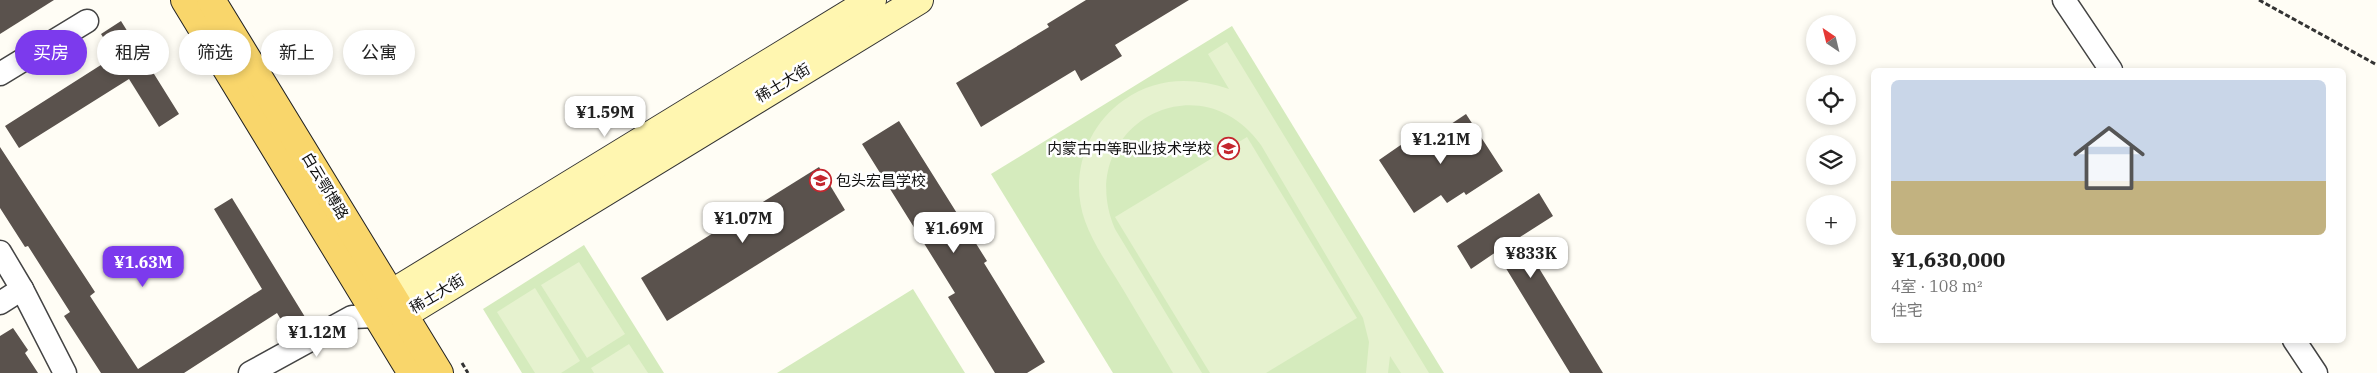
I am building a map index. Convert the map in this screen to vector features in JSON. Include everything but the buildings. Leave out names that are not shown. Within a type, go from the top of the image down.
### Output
[{"type":"main road","name":"白云鄂博路","points":[[185,0],[391,308],[439,373]]},
{"type":"main road","name":"白云鄂博路","points":[[211,0],[391,308],[412,373]]},
{"type":"main road","name":"稀土大街","points":[[391,308],[872,0]]},
{"type":"main road","name":"稀土大街","points":[[391,308],[920,0]]},
{"type":"street","points":[[2064,0],[2110,68]]},
{"type":"street","points":[[0,74],[87,21]]},
{"type":"street","points":[[0,252],[22,289],[65,373]]},
{"type":"street","points":[[0,302],[22,289]]},
{"type":"street","points":[[250,373],[352,317],[391,308]]},
{"type":"street","points":[[2296,343],[2316,373]]},
{"type":"path","points":[[2258,0],[2377,65]]},
{"type":"green space","points":[[1232,26],[1444,373],[1113,373],[991,174]]},
{"type":"green space","points":[[1227,42],[1429,373],[1401,373],[1390,356],[1388,373],[1366,373],[1369,342],[1363,318],[1261,145],[1235,119],[1206,107],[1176,107],[1148,117],[1126,135],[1111,161],[1106,193],[1115,229],[1202,373],[1173,373],[1093,239],[1085,221],[1081,204],[1080,170],[1084,154],[1100,124],[1111,111],[1137,92],[1162,83],[1175,81],[1202,82],[1229,89],[1208,54]]},
{"type":"green space","points":[[1247,137],[1357,318],[1266,373],[1210,373],[1115,217]]},
{"type":"green space","points":[[584,245],[664,373],[522,373],[483,309]]},
{"type":"green space","points":[[579,262],[625,334],[587,358],[541,285]]},
{"type":"green space","points":[[535,288],[580,361],[561,373],[535,373],[497,312]]},
{"type":"green space","points":[[913,289],[965,373],[777,373]]},
{"type":"green space","points":[[629,344],[648,373],[594,373],[591,368]]},
{"type":"place","name":"内蒙古中等职业技术学校","points":[[1228,149]]},
{"type":"place","name":"包头宏昌学校","points":[[820,181]]}]
